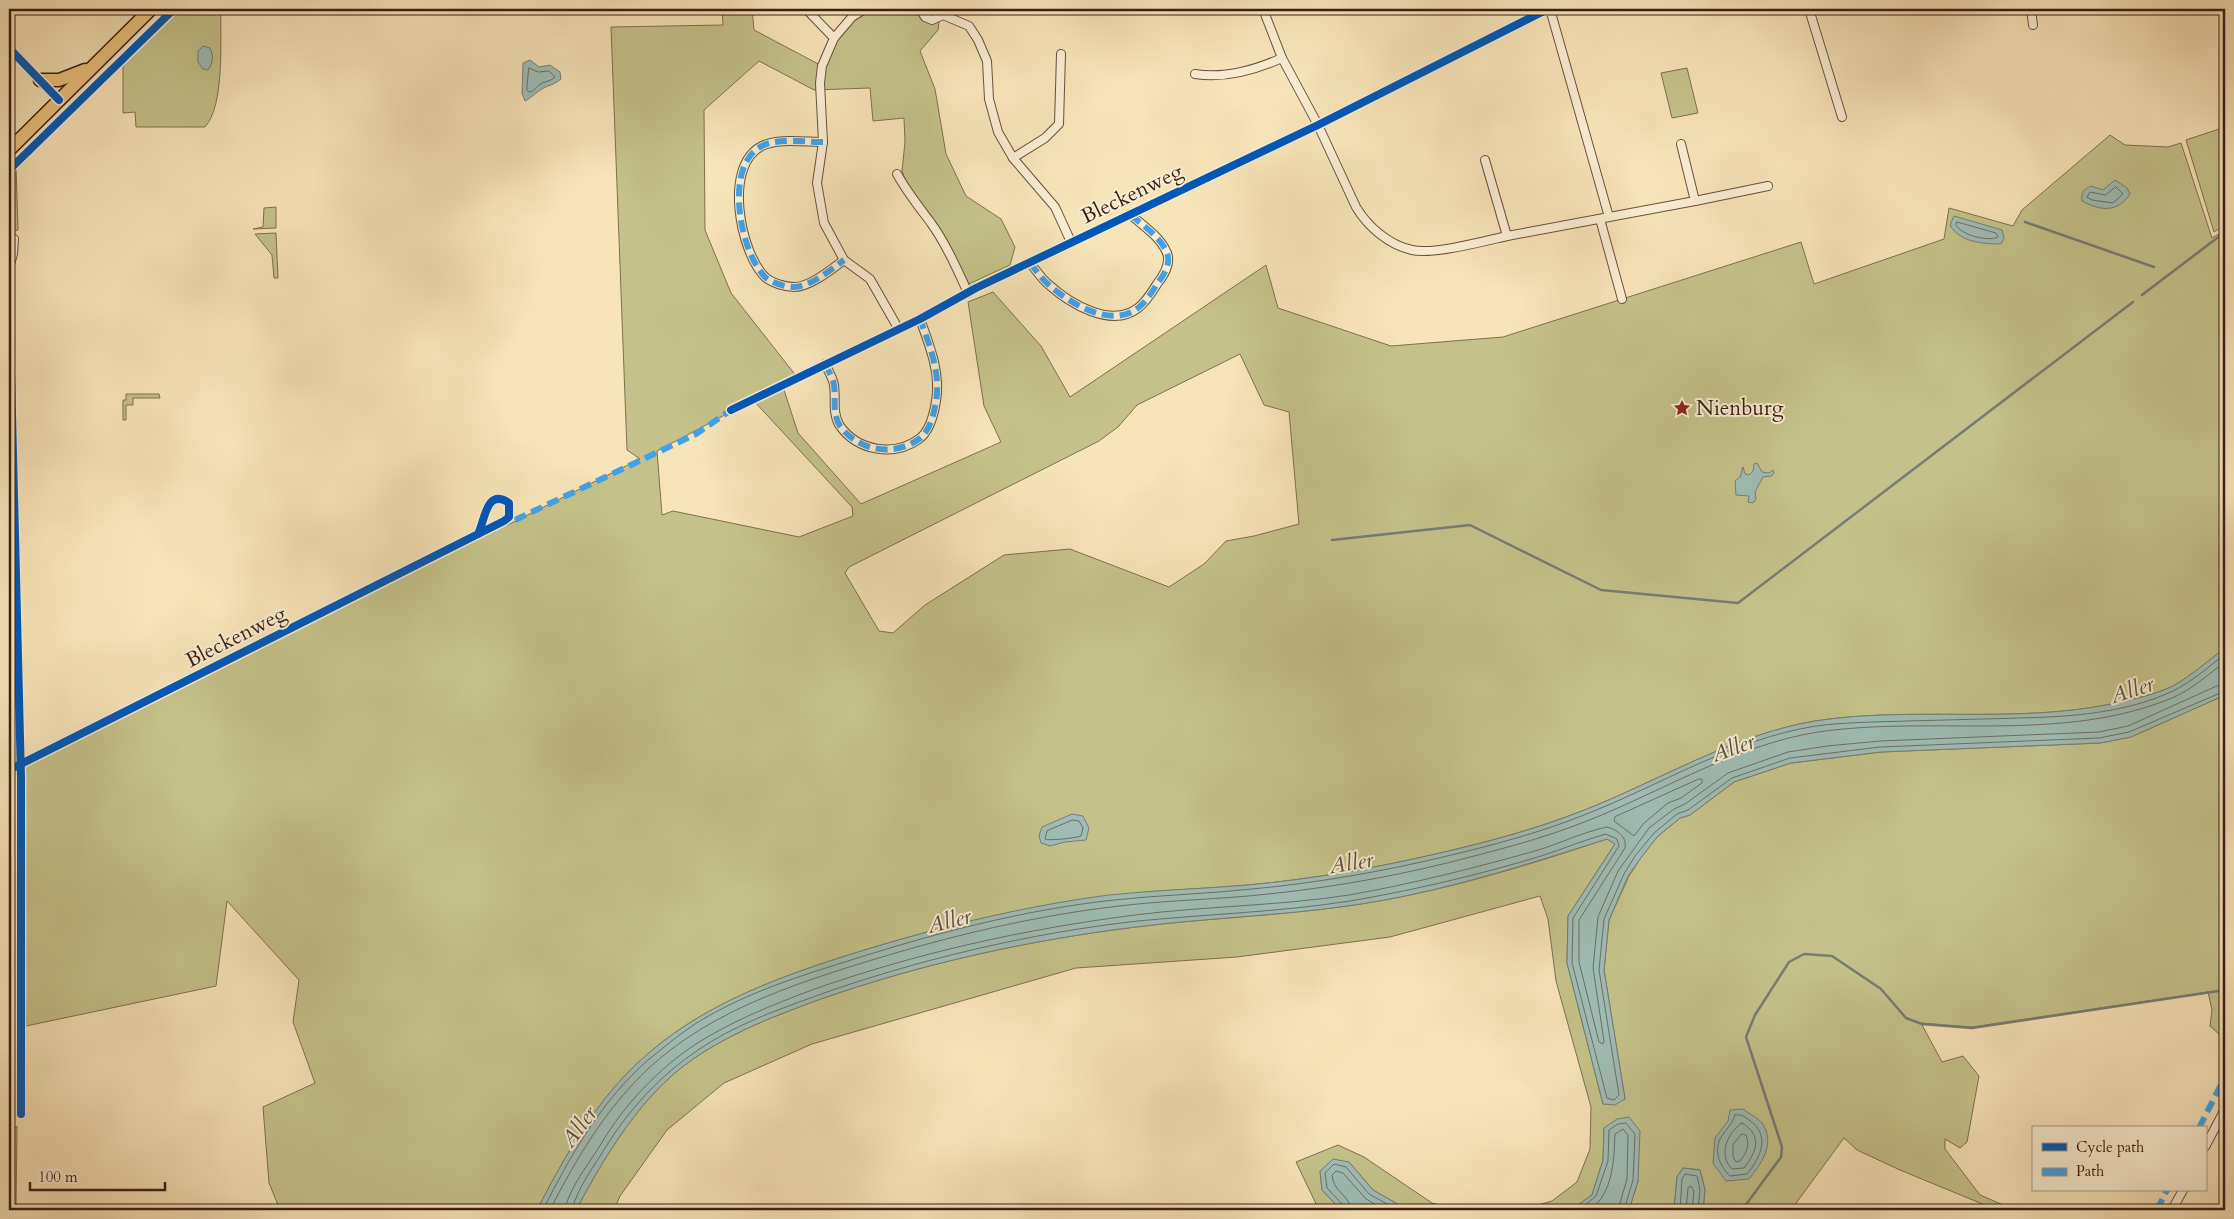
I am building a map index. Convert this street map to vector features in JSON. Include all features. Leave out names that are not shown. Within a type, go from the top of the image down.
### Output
[{"type":"main road","points":[[9,150],[151,9]]},
{"type":"main road","points":[[40,80],[59,80],[94,66]]},
{"type":"street","points":[[806,9],[834,38]]},
{"type":"street","points":[[864,9],[852,18],[834,38],[822,66],[820,75],[822,142],[817,183],[824,223],[844,260],[870,279],[898,328]]},
{"type":"street","points":[[920,9],[924,17],[932,20],[944,12],[969,26],[978,40],[987,61],[990,99],[998,132],[1013,158],[1055,207],[1071,242]]},
{"type":"street","points":[[1263,9],[1282,58],[1318,125],[1362,217],[1379,235],[1413,251],[1443,250],[1768,186]]},
{"type":"street","points":[[1549,9],[1609,217]]},
{"type":"street","name":"Bleckenweg","points":[[731,410],[920,319],[1071,242],[1318,125],[1549,9]]},
{"type":"street","points":[[1810,9],[1842,117]]},
{"type":"street","points":[[2031,9],[2032,25]]},
{"type":"street","points":[[9,48],[59,100]]},
{"type":"street","points":[[1013,158],[1045,138],[1059,124],[1061,54]]},
{"type":"street","points":[[1195,74],[1209,76],[1241,73],[1282,58]]},
{"type":"street","points":[[822,142],[774,142],[761,146],[746,160],[740,176],[739,198],[744,231],[752,259],[766,279],[780,285],[796,287],[818,278],[844,260]]},
{"type":"street","points":[[1680,144],[1695,201]]},
{"type":"street","points":[[1484,160],[1508,236]]},
{"type":"street","points":[[897,174],[912,200],[932,224],[954,262],[968,293]]},
{"type":"street","points":[[1030,263],[1066,298],[1096,313],[1110,316],[1138,309],[1168,267],[1168,255],[1162,242],[1130,214]]},
{"type":"street","points":[[1600,219],[1622,299]]},
{"type":"street","points":[[9,268],[14,239]]},
{"type":"street","points":[[9,292],[20,764],[21,1114]]},
{"type":"street","points":[[825,364],[834,384],[834,406],[840,426],[856,441],[873,449],[896,449],[920,438],[930,424],[937,399],[935,362],[920,319]]},
{"type":"street","name":"Bleckenweg","points":[[9,770],[478,534],[512,519],[509,503],[503,499],[496,499],[489,504],[478,534]]},
{"type":"street","points":[[2206,1145],[2225,1109]]},
{"type":"street","points":[[2172,1210],[2182,1192]]},
{"type":"shaded area","points":[[178,9],[221,9],[221,54],[216,104],[205,127],[136,127],[135,112],[123,113],[123,59]]},
{"type":"shaded area","points":[[722,9],[752,9],[754,30],[822,66],[830,49],[847,25],[861,13],[870,9],[916,9],[931,23],[939,22],[938,30],[920,51],[935,89],[946,154],[966,196],[1001,219],[1015,247],[1010,265],[969,284],[957,261],[913,199],[902,171],[905,142],[904,118],[873,121],[870,88],[814,90],[759,61],[704,110],[705,230],[731,293],[797,377],[782,384],[798,433],[861,504],[1001,442],[984,406],[968,302],[993,292],[1041,346],[1070,397],[1266,265],[1278,308],[1391,346],[1503,337],[1801,242],[1814,284],[1944,239],[1949,208],[2013,226],[2022,210],[2110,135],[2125,145],[2168,147],[2181,143],[2212,238],[2225,230],[2225,648],[2173,686],[2150,695],[2111,704],[2037,713],[1852,717],[1815,721],[1784,728],[1725,748],[1565,818],[1458,849],[1368,868],[1296,880],[1144,892],[1040,906],[905,938],[812,967],[760,987],[710,1011],[664,1041],[625,1075],[610,1092],[570,1149],[537,1210],[280,1210],[269,1183],[263,1107],[315,1083],[293,1022],[299,980],[227,901],[216,986],[26,1026],[22,767],[640,459],[627,450],[611,27],[723,25]],"holes":[[[1240,354],[1264,405],[1289,412],[1299,524],[1226,541],[1204,564],[1169,587],[1070,549],[1004,555],[925,605],[893,633],[879,631],[845,573],[849,567],[1099,441],[1118,427],[1137,405]],[[753,400],[852,507],[853,516],[799,537],[673,511],[662,515],[657,451]]]},
{"type":"shaded area","points":[[1687,68],[1698,113],[1672,118],[1661,73]]},
{"type":"shaded area","points":[[2225,127],[2225,225],[2214,232],[2186,140]]},
{"type":"shaded area","points":[[16,166],[18,230],[9,233],[9,174]]},
{"type":"shaded area","points":[[276,207],[276,228],[253,229],[263,227],[264,208]]},
{"type":"shaded area","points":[[276,233],[278,278],[274,278],[272,255],[255,234]]},
{"type":"shaded area","points":[[126,394],[159,394],[160,398],[133,398],[133,405],[126,405],[126,420],[123,420],[123,400],[126,400]]},
{"type":"shaded area","points":[[2225,695],[2225,1032],[2219,1034],[2210,1026],[2212,1010],[2208,992],[1972,1027],[1921,1023],[1942,1062],[1963,1056],[1979,1076],[1967,1142],[1960,1148],[1945,1139],[1945,1149],[1980,1195],[2015,1210],[1997,1210],[1900,1170],[1857,1150],[1844,1138],[1791,1210],[1703,1210],[1705,1190],[1700,1170],[1683,1168],[1677,1177],[1674,1210],[1629,1210],[1638,1181],[1604,1128],[1603,1160],[1592,1195],[1571,1210],[1520,1210],[1552,1201],[1577,1182],[1590,1149],[1591,1107],[1556,981],[1548,919],[1540,896],[1390,937],[1237,957],[1076,968],[812,1044],[724,1083],[667,1130],[620,1196],[614,1210],[576,1210],[608,1154],[632,1119],[676,1072],[726,1039],[762,1022],[818,1000],[896,975],[1015,946],[1096,932],[1268,915],[1380,901],[1479,879],[1607,839],[1615,844],[1568,916],[1567,963],[1603,1104],[1625,1099],[1604,970],[1609,920],[1629,876],[1640,859],[1657,837],[1680,818],[1690,815],[1734,782],[1791,763],[1881,752],[2100,743],[2131,737]]},
{"type":"shaded area","points":[[17,1126],[16,1210],[9,1210],[9,1134]]},
{"type":"shaded area","points":[[1338,1145],[1364,1157],[1432,1203],[1460,1210],[1408,1210],[1373,1190],[1349,1162],[1320,1171],[1322,1190],[1341,1210],[1319,1210],[1296,1162]]},
{"type":"water","points":[[203,46],[210,48],[212,54],[212,62],[208,70],[203,69],[198,62],[198,51]]},
{"type":"water","points":[[530,60],[539,67],[550,65],[560,72],[561,79],[525,101],[522,93],[523,63]]},
{"type":"water","points":[[2115,180],[2127,188],[2130,194],[2120,205],[2102,208],[2082,201],[2083,192],[2088,187],[2091,186],[2103,190]]},
{"type":"water","points":[[1954,216],[2002,230],[2004,238],[2001,244],[1972,241],[1959,235],[1950,225]]},
{"type":"water","points":[[1757,463],[1762,472],[1769,473],[1773,470],[1774,473],[1771,476],[1763,477],[1755,492],[1756,499],[1753,503],[1748,502],[1749,496],[1736,495],[1735,481],[1740,477],[1743,467],[1745,474],[1749,475],[1753,471],[1754,464]]},
{"type":"water","name":"Aller","points":[[2225,648],[2225,695],[2131,737],[2100,743],[1881,752],[1791,763],[1734,782],[1690,815],[1680,818],[1657,837],[1628,876],[1609,920],[1604,970],[1625,1099],[1615,1105],[1603,1104],[1567,963],[1568,916],[1615,844],[1607,839],[1446,887],[1380,901],[1268,915],[1096,932],[1015,946],[896,975],[818,1000],[744,1030],[692,1060],[660,1087],[632,1119],[608,1154],[576,1210],[537,1210],[570,1149],[596,1111],[625,1075],[642,1059],[686,1025],[735,998],[786,976],[839,958],[939,929],[1040,906],[1109,895],[1296,880],[1368,868],[1458,849],[1512,835],[1565,818],[1725,748],[1784,728],[1815,721],[1889,715],[2037,713],[2074,710],[2126,701],[2150,695],[2173,686]]},
{"type":"water","points":[[1072,814],[1083,816],[1089,828],[1086,840],[1050,846],[1041,843],[1039,836],[1042,827]]},
{"type":"water","points":[[1743,1109],[1758,1119],[1766,1130],[1768,1138],[1766,1152],[1763,1160],[1749,1179],[1726,1181],[1713,1163],[1715,1138],[1728,1121],[1730,1110]]},
{"type":"water","points":[[1629,1117],[1640,1131],[1638,1181],[1629,1210],[1571,1210],[1592,1195],[1603,1160],[1604,1128],[1617,1119]]},
{"type":"water","points":[[1333,1159],[1349,1162],[1373,1190],[1408,1210],[1341,1210],[1322,1190],[1320,1171]]},
{"type":"water","points":[[1683,1168],[1700,1170],[1705,1190],[1703,1210],[1674,1210],[1677,1177]]},
{"type":"waterway","points":[[2025,222],[2154,267]]},
{"type":"waterway","points":[[2142,295],[2225,232]]},
{"type":"waterway","points":[[1332,540],[1470,525],[1601,590],[1738,603],[2133,302]]},
{"type":"waterway","points":[[1742,1210],[1781,1157],[1782,1147],[1746,1037],[1755,1015],[1789,962],[1804,954],[1832,956],[1881,989],[1906,1018],[1922,1024],[1972,1028],[2225,990]]},
{"type":"marked path","points":[[823,142],[775,142],[762,146],[750,156],[742,171],[739,189],[739,209],[748,249],[756,265],[765,277],[771,281],[794,287],[807,284],[844,260]]},
{"type":"marked path","points":[[1030,263],[1048,284],[1067,299],[1103,315],[1116,316],[1127,314],[1138,308],[1146,300],[1164,273],[1168,261],[1167,253],[1160,241],[1130,214]]},
{"type":"marked path","points":[[825,364],[835,390],[836,416],[840,426],[848,434],[856,441],[877,449],[899,448],[909,445],[923,436],[929,427],[934,411],[937,390],[936,369],[920,319]]},
{"type":"marked path","points":[[515,520],[696,434],[731,410]]},
{"type":"marked path","points":[[2200,1126],[2225,1077]]},
{"type":"marked path","points":[[2157,1210],[2166,1192]]},
{"type":"cycle path","points":[[9,170],[174,9]]},
{"type":"cycle path","points":[[731,410],[920,319],[976,288],[1318,125],[1548,9]]},
{"type":"cycle path","points":[[9,48],[59,100]]},
{"type":"cycle path","points":[[9,292],[21,778],[21,1114]]},
{"type":"cycle path","points":[[9,770],[504,521],[509,517],[509,503],[501,499],[495,499],[491,502],[478,534]]},
{"type":"place","name":"Nienburg","points":[[1682,408]]}]
